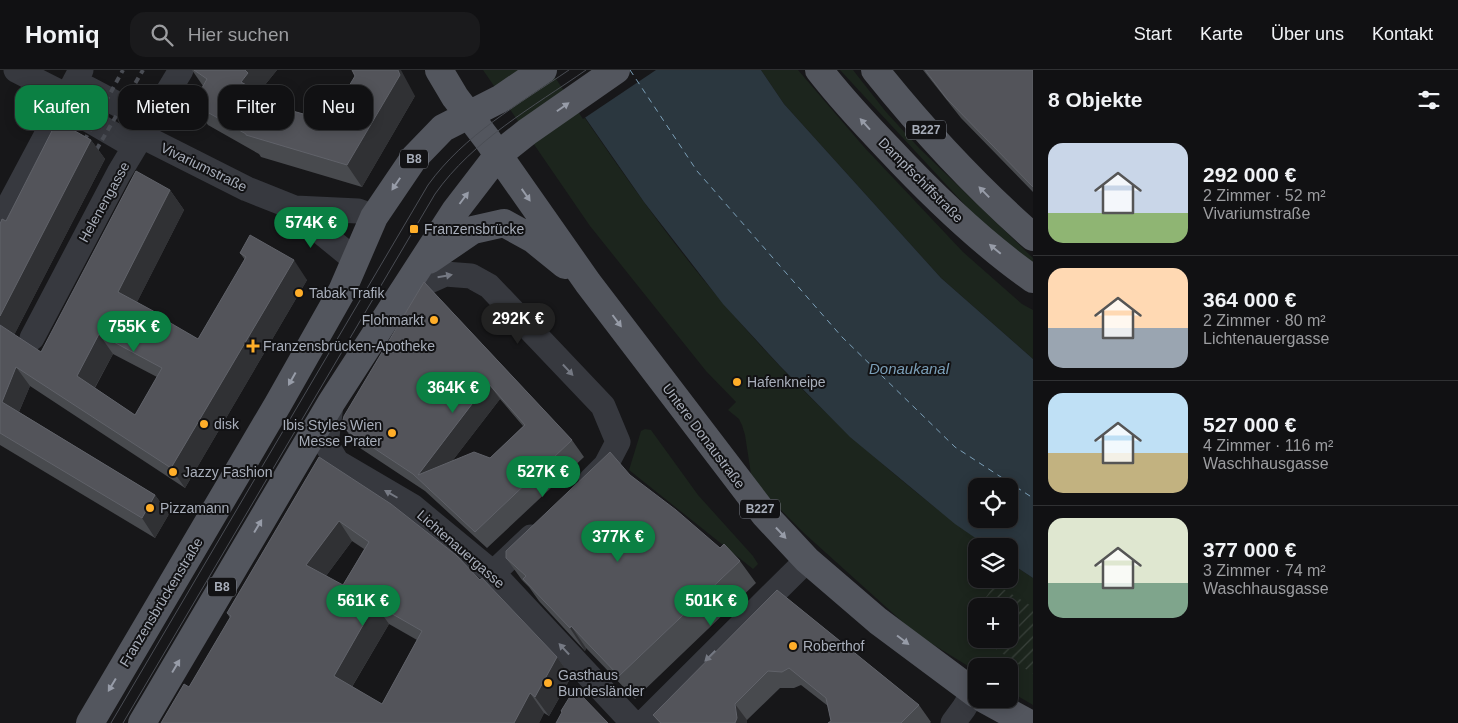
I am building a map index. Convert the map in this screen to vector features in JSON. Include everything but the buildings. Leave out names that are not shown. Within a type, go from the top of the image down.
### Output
[{"type":"main road","name":"B227","points":[[439,70],[455,97],[498,155]]},
{"type":"main road","name":"Franzensbrückenstraße","points":[[90,723],[278,404],[342,291],[374,217],[414,158],[443,128],[503,98],[543,70]]},
{"type":"main road","name":"B8","points":[[142,723],[331,403],[455,211],[498,155],[527,132],[616,70]]},
{"type":"main road","name":"Dampfschiffstraße","points":[[819,70],[869,128],[918,180],[972,230],[1033,279]]},
{"type":"main road","name":"B227","points":[[875,70],[899,100],[954,161],[997,205],[1033,237]]},
{"type":"main road","name":"Untere Donaustraße","points":[[498,155],[588,282],[765,515],[807,560],[878,621],[968,688]]},
{"type":"main road","points":[[417,268],[473,230],[504,223],[533,240],[588,282]]},
{"type":"main road","name":"Untere Donaustraße","points":[[1001,708],[1028,723]]},
{"type":"street","points":[[16,70],[45,85]]},
{"type":"street","points":[[72,85],[81,70]]},
{"type":"street","name":"Helenengasse","points":[[32,338],[119,173],[181,70]]},
{"type":"street","points":[[108,99],[138,115],[142,136]]},
{"type":"street","points":[[0,222],[48,130]]},
{"type":"street","name":"Vivariumstraße","points":[[142,136],[247,189],[295,208],[358,211],[374,217]]},
{"type":"street","name":"Vivariumstraße","points":[[295,208],[355,260]]},
{"type":"street","points":[[400,294],[445,274],[471,276],[489,286],[603,406],[618,442],[606,465],[578,492]]},
{"type":"street","name":"Lichtenauergasse","points":[[331,403],[326,444],[337,462],[412,506],[493,573],[633,723]]},
{"type":"street","points":[[493,573],[550,519]]},
{"type":"street","points":[[643,723],[807,560]]},
{"type":"street","points":[[579,700],[591,678]]},
{"type":"street","points":[[953,723],[968,704]]},
{"type":"shaded area","points":[[483,70],[552,70],[656,219],[753,338],[815,402],[881,463],[976,538],[968,538],[968,588],[1018,588],[1018,568],[1033,578],[1033,705],[1018,696],[1018,658],[968,658],[968,666],[916,634],[805,534],[768,497],[751,474],[742,425],[739,419],[728,410],[736,402],[706,371],[590,226]]},
{"type":"shaded area","points":[[761,70],[798,70],[864,147],[963,252],[1022,304],[1033,310],[1033,359],[941,278],[784,104]]},
{"type":"shaded area","points":[[840,70],[853,70],[886,112],[919,148],[1033,258],[1033,269],[978,219]]},
{"type":"shaded area","points":[[645,429],[651,430],[698,495],[753,556],[758,564],[753,569],[629,470],[641,431]]},
{"type":"shaded area","points":[[992,588],[1002,588],[1033,607],[1033,674],[1018,664],[1018,658],[1009,658],[994,648],[1018,648],[1018,598],[985,598]]},
{"type":"water","name":"Donaukanal","points":[[552,70],[761,70],[784,104],[941,278],[1033,359],[1033,578],[1018,568],[1018,538],[975,538],[955,524],[850,437],[780,366],[723,304],[644,202]]},
{"type":"pier","points":[[550,70],[656,70],[583,119]]},
{"type":"ferry route","points":[[630,70],[697,171],[842,337],[955,447],[1033,498]]},
{"type":"tram line","points":[[111,723],[428,185],[442,167],[475,136],[512,108],[569,70]]},
{"type":"tram line","points":[[123,723],[435,194],[467,157],[486,141],[525,111],[586,70]]},
{"type":"railway","points":[[79,150],[123,70]]},
{"type":"railway","points":[[91,159],[143,70]]},
{"type":"place","name":"Franzensbrücke","points":[[414,229]]},
{"type":"place","name":"Tabak Trafik","points":[[299,293]]},
{"type":"place","name":"Flohmarkt","points":[[434,320]]},
{"type":"place","name":"Franzensbrücken-Apotheke","points":[[253,346]]},
{"type":"place","name":"Hafenkneipe","points":[[737,382]]},
{"type":"place","name":"disk","points":[[204,424]]},
{"type":"place","name":"Ibis Styles Wien Messe Prater","points":[[392,433]]},
{"type":"place","name":"Jazzy Fashion","points":[[173,472]]},
{"type":"place","name":"Pizzamann","points":[[150,508]]},
{"type":"place","name":"Roberthof","points":[[793,646]]},
{"type":"place","name":"Gasthaus Bundesländer","points":[[548,683]]}]
